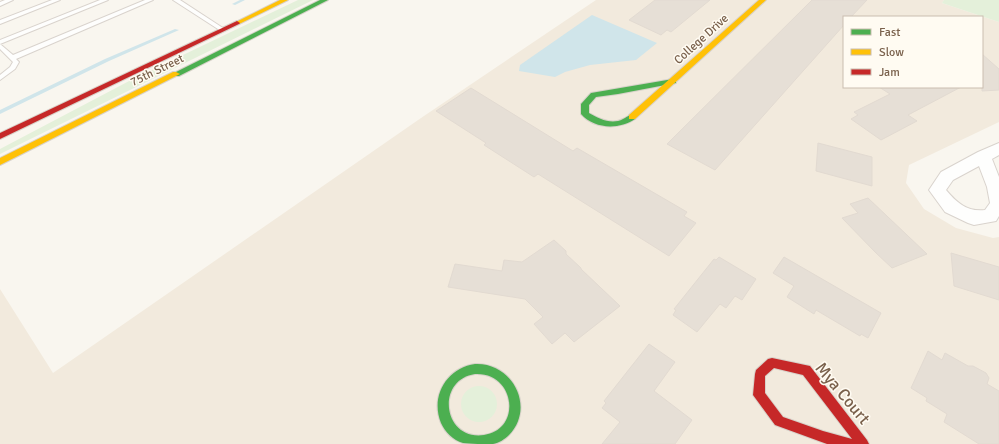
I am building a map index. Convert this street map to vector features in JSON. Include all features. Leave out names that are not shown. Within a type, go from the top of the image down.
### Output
[{"type":"street","name":"75th Street","points":[[0,136],[285,0]]},
{"type":"street","name":"75th Street","points":[[0,162],[325,0]]},
{"type":"street","name":"College Drive","points":[[673,81],[618,92],[594,95],[585,104],[586,114],[596,121],[611,125],[628,120],[673,81],[763,0]]},
{"type":"street","points":[[983,156],[999,148]]},
{"type":"street","name":"Mya Court","points":[[850,444],[823,437],[779,421],[759,395],[760,374],[772,363],[806,370],[863,444]]},
{"type":"street","points":[[472,369],[488,369],[502,376],[512,388],[516,403],[512,420],[502,433],[487,440],[468,442],[454,433],[444,419],[442,403],[447,388],[457,375],[472,369]]},
{"type":"lane","points":[[0,4],[10,0]]},
{"type":"lane","points":[[0,22],[57,0]]},
{"type":"lane","points":[[0,42],[105,0]]},
{"type":"lane","points":[[12,58],[150,0]]},
{"type":"lane","points":[[176,0],[222,30]]},
{"type":"lane","points":[[0,46],[16,62],[13,68],[0,78]]},
{"type":"shaded area","points":[[596,0],[944,0],[942,3],[981,16],[843,16],[843,88],[983,88],[983,17],[999,22],[999,122],[909,165],[906,183],[924,209],[956,228],[993,238],[999,237],[999,444],[0,444],[0,289],[53,373],[421,118]]},
{"type":"shaded area","points":[[592,15],[657,43],[636,60],[590,65],[565,72],[555,77],[519,71],[520,65]]},
{"type":"green space","points":[[298,0],[313,0],[0,154],[0,149],[133,79]]},
{"type":"green space","points":[[944,0],[999,0],[999,22],[983,16],[942,3]]},
{"type":"green space","points":[[482,386],[492,391],[496,397],[496,411],[492,417],[486,421],[476,422],[466,417],[462,411],[461,401],[466,391],[472,387]]},
{"type":"building","points":[[655,0],[710,0],[671,32],[667,30],[661,35],[629,20]]},
{"type":"building","points":[[812,0],[867,0],[852,16],[843,16],[843,26],[715,170],[667,144]]},
{"type":"building","points":[[983,55],[999,69],[999,90],[982,91]]},
{"type":"building","points":[[471,88],[573,151],[577,148],[687,212],[684,216],[696,223],[669,256],[538,174],[534,177],[484,145],[486,143],[436,111]]},
{"type":"building","points":[[881,88],[959,88],[908,115],[917,121],[881,140],[851,119],[858,115],[854,112],[890,94]]},
{"type":"building","points":[[818,143],[872,157],[872,186],[816,171]]},
{"type":"building","points":[[868,198],[927,254],[892,268],[876,253],[842,218],[858,213],[850,204]]},
{"type":"building","points":[[554,240],[566,251],[566,254],[581,269],[620,306],[574,342],[565,333],[552,344],[534,324],[543,317],[525,299],[448,287],[455,264],[502,271],[504,260],[522,262]]},
{"type":"building","points":[[951,253],[999,267],[999,300],[954,286]]},
{"type":"building","points":[[719,257],[756,279],[742,300],[735,296],[726,308],[720,304],[697,332],[673,315],[676,310],[674,309],[714,259],[716,260]]},
{"type":"building","points":[[784,257],[881,313],[868,338],[861,334],[860,336],[816,310],[814,314],[787,297],[794,286],[773,273]]},
{"type":"building","points":[[649,344],[675,362],[654,391],[692,420],[675,444],[602,444],[620,422],[602,408],[606,403],[604,401]]},
{"type":"building","points":[[928,351],[942,360],[945,353],[968,366],[973,366],[986,373],[989,378],[987,384],[999,391],[999,444],[979,444],[944,422],[947,414],[926,401],[927,398],[911,388]]},
{"type":"waterway","points":[[234,4],[243,0]]},
{"type":"waterway","points":[[0,112],[107,60],[177,30]]},
{"type":"traffic: fast","points":[[176,74],[325,0]]},
{"type":"traffic: fast","points":[[632,117],[620,123],[608,124],[585,114],[585,104],[594,95],[618,92],[673,81]]},
{"type":"traffic: fast","points":[[472,369],[486,369],[505,379],[515,398],[515,405],[515,412],[505,431],[486,441],[472,441],[453,431],[443,412],[443,398],[453,379],[472,369]]},
{"type":"traffic: slow","points":[[237,23],[285,0]]},
{"type":"traffic: slow","points":[[632,117],[763,0]]},
{"type":"traffic: slow","points":[[0,162],[176,74]]},
{"type":"traffic: jam","points":[[0,136],[237,23]]},
{"type":"traffic: jam","points":[[850,444],[823,437],[779,421],[759,395],[760,374],[772,363],[806,370],[863,444]]}]
